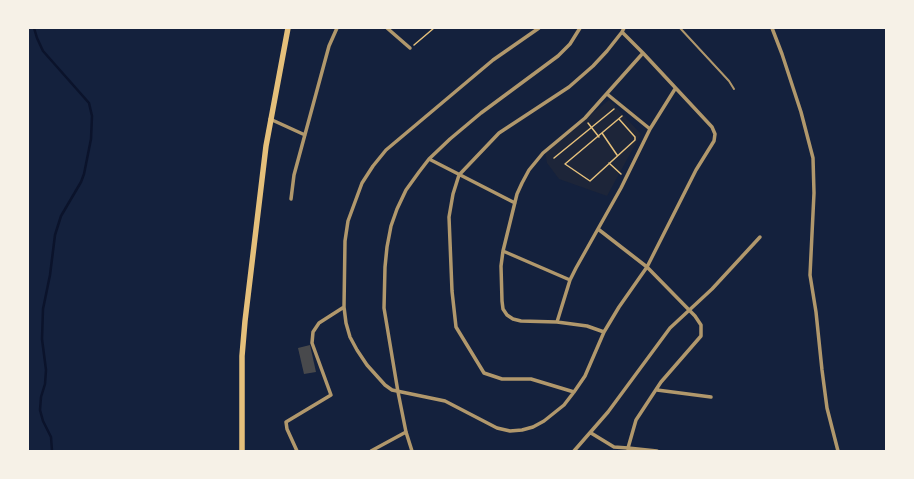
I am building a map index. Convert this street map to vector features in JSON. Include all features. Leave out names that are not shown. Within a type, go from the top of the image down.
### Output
[{"type":"main road","points":[[242,451],[242,356],[245,321],[257,214],[270,119],[288,28]]},
{"type":"street","points":[[291,199],[294,175],[329,46],[337,28]]},
{"type":"street","points":[[387,28],[410,48]]},
{"type":"street","points":[[539,28],[487,65],[386,150],[362,183],[348,221],[345,241],[344,307],[346,323],[356,350],[367,365],[385,385],[392,390],[445,400],[497,428],[510,431],[533,427],[544,421],[564,405],[574,392],[585,376],[604,332],[618,307],[647,267],[696,170],[714,142],[715,134],[712,127],[622,32]]},
{"type":"street","points":[[412,451],[406,432],[398,392],[384,308],[387,246],[391,226],[400,203],[418,172],[429,159],[450,139],[481,114],[558,56],[570,44],[580,28]]},
{"type":"street","points":[[574,392],[531,379],[502,379],[484,373],[456,327],[452,291],[449,217],[453,194],[459,175],[499,133],[569,88],[593,66],[624,28]]},
{"type":"street","points":[[772,28],[782,54],[813,158],[814,193],[810,275],[828,408],[838,451]]},
{"type":"street","points":[[604,332],[587,326],[557,322],[521,321],[513,319],[507,315],[503,309],[502,301],[501,266],[503,251],[515,203],[522,182],[529,170],[537,159],[585,118],[643,53]]},
{"type":"street","points":[[557,322],[570,280],[626,178],[650,129],[675,88]]},
{"type":"street","points":[[607,94],[650,129]]},
{"type":"street","points":[[270,119],[305,135]]},
{"type":"street","points":[[429,159],[515,203]]},
{"type":"street","points":[[598,229],[647,267],[690,310],[701,325],[701,336],[661,382],[636,420],[628,450]]},
{"type":"street","points":[[574,451],[591,433],[670,328],[712,289],[760,237]]},
{"type":"street","points":[[503,251],[570,280]]},
{"type":"street","points":[[297,451],[286,429],[286,422],[331,395],[312,343],[313,332],[319,323],[344,307]]},
{"type":"street","points":[[656,390],[710,397]]},
{"type":"street","points":[[371,451],[406,432]]},
{"type":"street","points":[[591,433],[614,447],[628,450],[657,451]]},
{"type":"lane","points":[[680,28],[729,82],[734,90]]},
{"type":"path","points":[[410,48],[434,28]]},
{"type":"path","points":[[554,158],[591,126],[614,109]]},
{"type":"path","points":[[618,119],[635,137],[634,140],[590,181],[565,164],[599,137],[602,133],[618,119],[622,116]]},
{"type":"path","points":[[585,118],[599,137]]},
{"type":"path","points":[[602,133],[618,155]]},
{"type":"path","points":[[609,163],[626,178]]},
{"type":"shaded area","points":[[609,100],[641,134],[607,196],[559,179],[547,163],[545,151]]},
{"type":"building","points":[[310,345],[316,372],[304,374],[298,348]]},
{"type":"waterway","points":[[34,28],[43,51],[89,103],[92,116],[91,139],[84,174],[81,182],[61,216],[55,235],[50,275],[43,309],[42,339],[46,370],[40,410],[43,421],[51,437],[52,451]]}]
